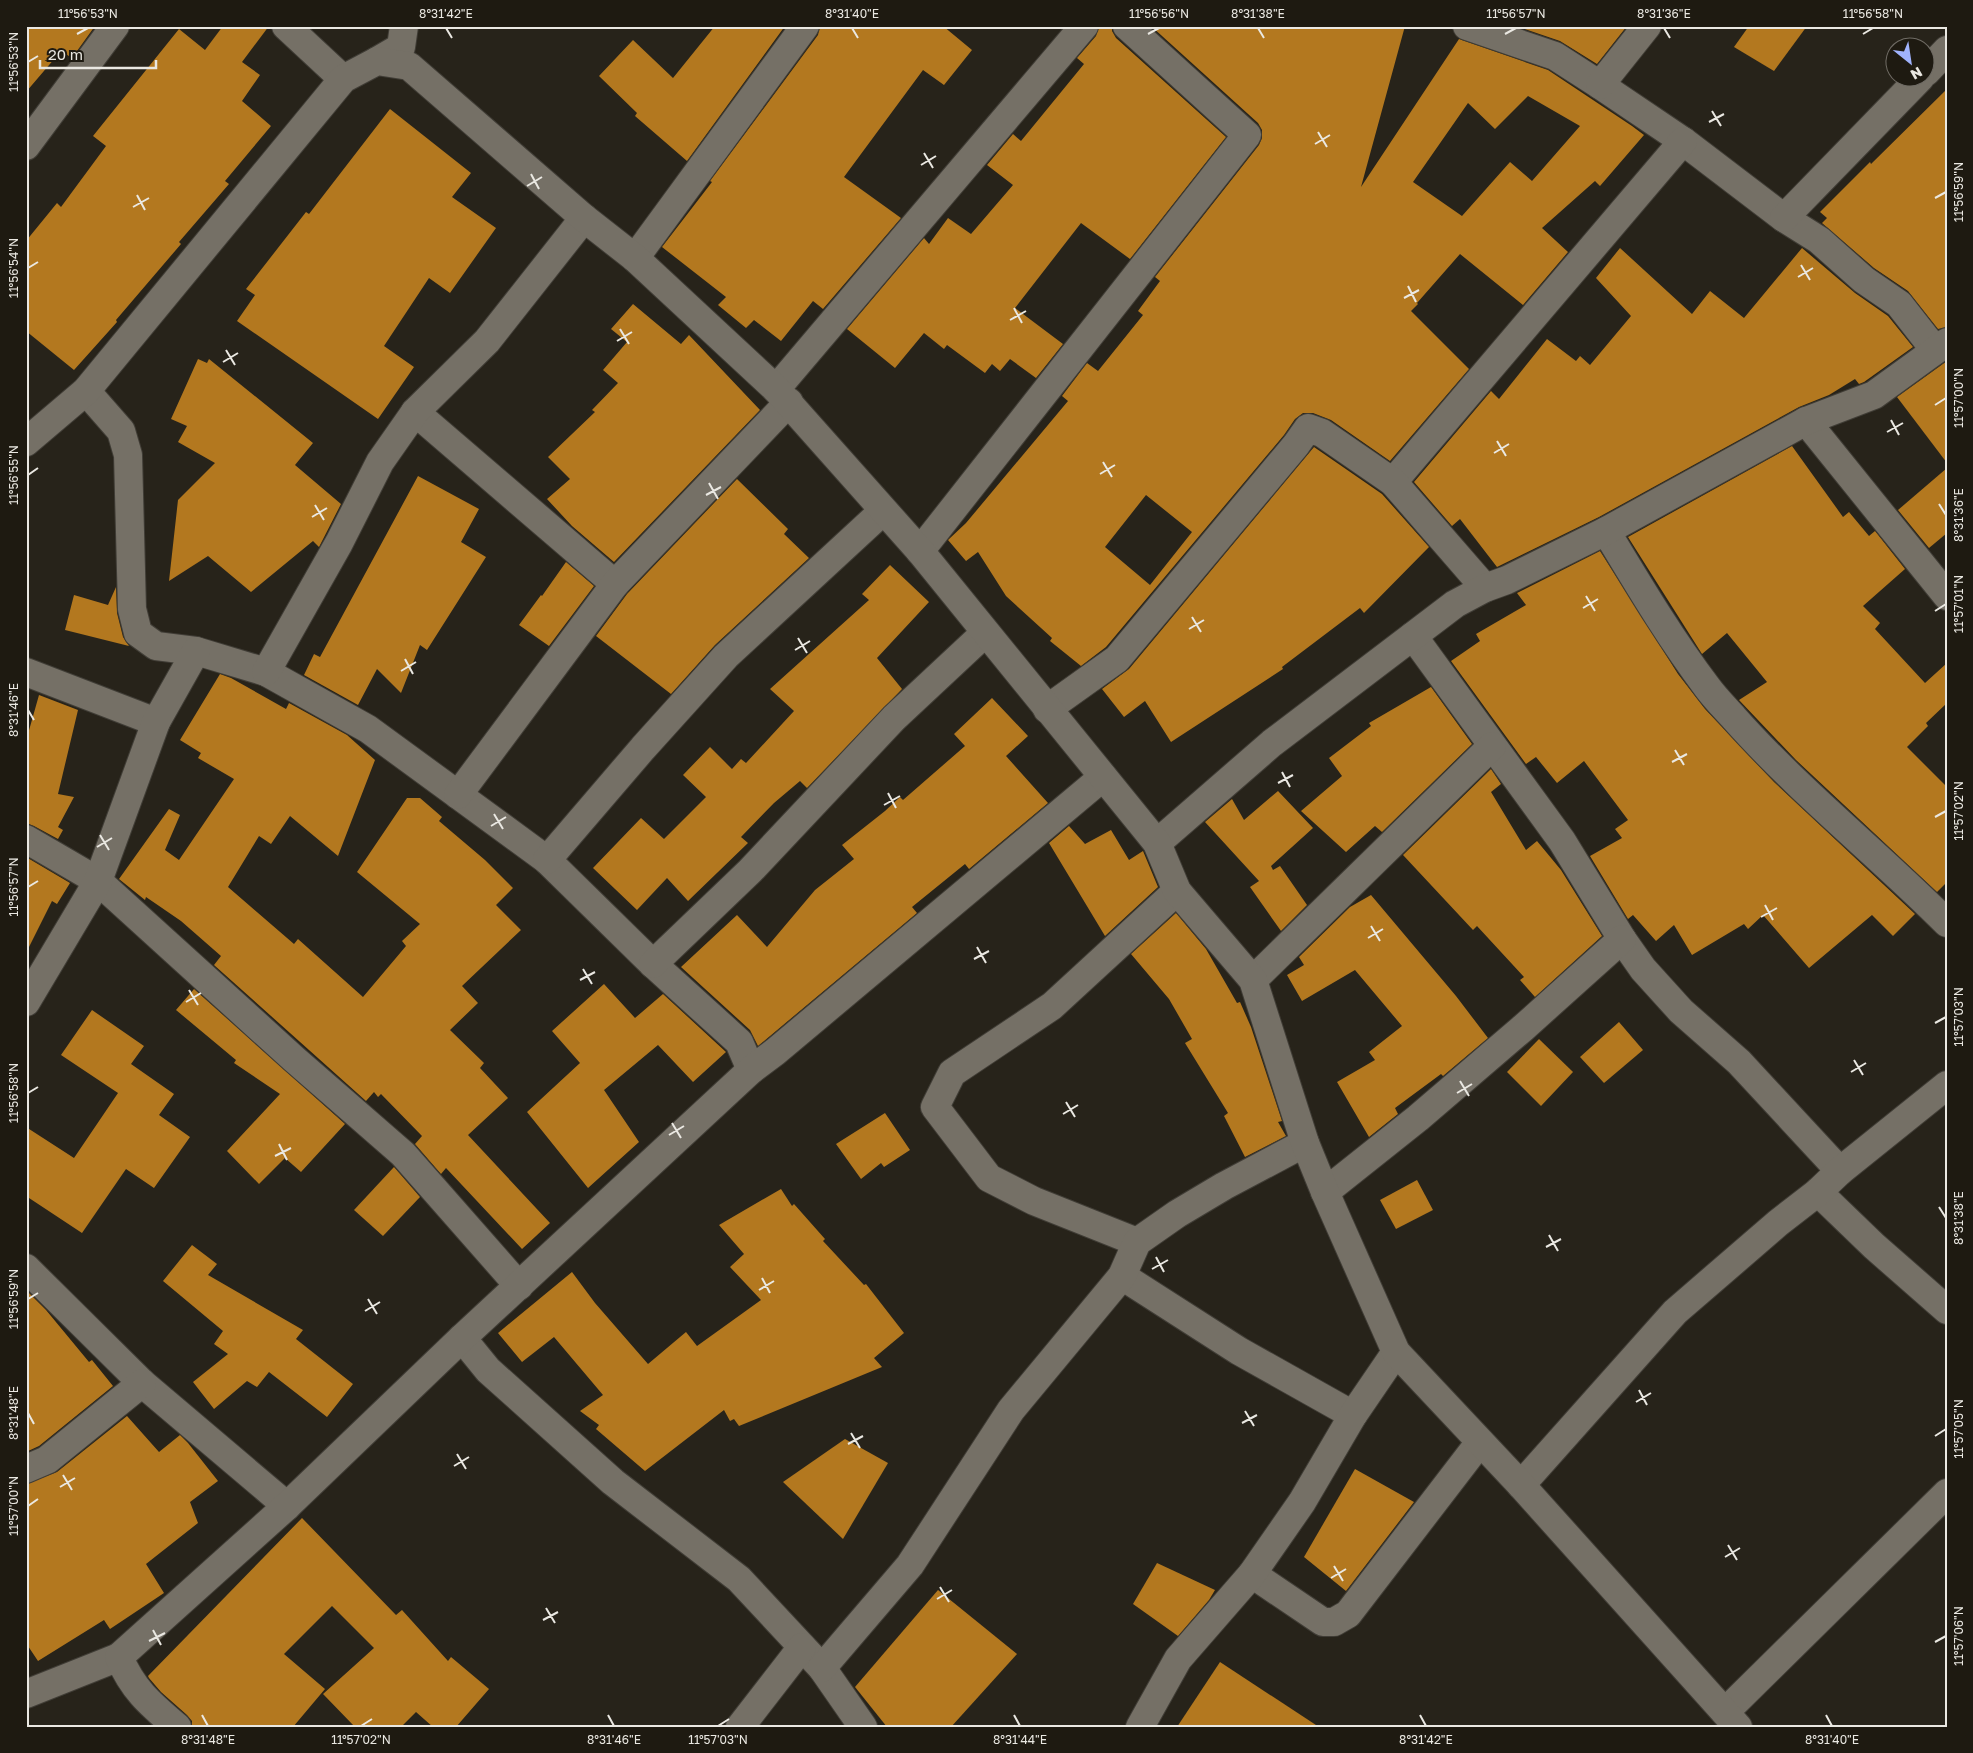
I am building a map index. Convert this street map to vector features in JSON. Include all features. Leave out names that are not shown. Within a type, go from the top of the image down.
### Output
[{"type":"street","points":[[26,146],[115,26]]},
{"type":"street","points":[[286,26],[343,79]]},
{"type":"street","points":[[26,442],[86,391],[343,79],[376,61],[402,36],[423,26]]},
{"type":"street","points":[[635,258],[805,26]]},
{"type":"street","points":[[458,795],[616,584],[783,396],[1084,26]]},
{"type":"street","points":[[920,551],[1247,135],[1126,26]]},
{"type":"street","points":[[1156,843],[1272,743],[1455,604],[1606,531],[1806,421],[1874,395],[1941,346],[1899,304],[1864,280],[1819,240],[1784,218],[1683,141],[1555,56],[1467,26]]},
{"type":"street","points":[[1600,85],[1647,26]]},
{"type":"street","points":[[1936,62],[1947,50]]},
{"type":"street","points":[[376,61],[409,66],[584,218],[635,258],[783,396],[920,551],[985,634],[1156,843],[1176,891],[1253,980],[1305,1143],[1396,1352],[1521,1485],[1732,1720],[1940,1510]]},
{"type":"street","points":[[1784,218],[1910,88]]},
{"type":"street","points":[[1393,482],[1683,141]]},
{"type":"street","points":[[266,672],[339,543],[380,462],[415,412],[487,341],[584,218]]},
{"type":"street","points":[[86,391],[121,431],[128,455],[132,609],[138,633],[156,646],[196,651],[266,672],[368,729],[547,860],[653,964],[739,1042],[751,1070]]},
{"type":"street","points":[[415,412],[616,584]]},
{"type":"street","points":[[1806,421],[1942,578]]},
{"type":"street","points":[[1047,709],[1117,658],[1308,428],[1322,433],[1393,482],[1485,588]]},
{"type":"street","points":[[547,860],[643,748],[726,656],[883,511]]},
{"type":"street","points":[[1606,531],[1652,605],[1707,687],[1758,746],[1837,822],[1911,887],[1947,923]]},
{"type":"street","points":[[653,964],[750,871],[894,718],[985,634]]},
{"type":"street","points":[[1413,636],[1562,841],[1622,939],[1643,969],[1681,1011],[1739,1062],[1840,1171]]},
{"type":"street","points":[[26,1002],[98,881],[156,722],[196,651]]},
{"type":"street","points":[[26,672],[156,722]]},
{"type":"street","points":[[1253,980],[1492,746]]},
{"type":"street","points":[[26,1694],[119,1657],[287,1506],[462,1338],[751,1070],[775,1052],[1103,777]]},
{"type":"street","points":[[26,839],[98,881],[294,1059],[403,1154],[519,1286]]},
{"type":"street","points":[[1137,1242],[1034,1201],[989,1178],[935,1107],[952,1073],[1052,1006],[1176,891]]},
{"type":"street","points":[[1325,1192],[1418,1118],[1523,1028],[1622,939]]},
{"type":"street","points":[[1521,1485],[1675,1312],[1818,1192],[1840,1171],[1947,1085]]},
{"type":"street","points":[[822,1668],[910,1565],[1011,1410],[1122,1276],[1137,1242],[1224,1186],[1305,1143]]},
{"type":"street","points":[[1818,1192],[1874,1246],[1947,1310]]},
{"type":"street","points":[[26,1268],[142,1383],[287,1506]]},
{"type":"street","points":[[1122,1276],[1239,1351],[1353,1415]]},
{"type":"street","points":[[462,1338],[488,1370],[613,1482],[739,1579],[822,1668],[863,1727]]},
{"type":"street","points":[[1140,1727],[1178,1659],[1252,1574],[1302,1502],[1353,1415],[1396,1352]]},
{"type":"street","points":[[26,1469],[46,1460],[142,1383]]},
{"type":"street","points":[[1252,1574],[1323,1622],[1334,1622],[1348,1614],[1480,1442]]},
{"type":"street","points":[[740,1727],[802,1647]]},
{"type":"street","points":[[119,1657],[127,1677],[144,1698],[176,1727]]},
{"type":"building","points":[[26,26],[95,26],[72,58],[61,51],[26,92]]},
{"type":"building","points":[[223,26],[269,26],[242,62],[260,75],[242,101],[271,126],[225,181],[229,184],[179,242],[181,244],[116,320],[117,322],[74,370],[26,331],[26,241],[57,203],[61,207],[106,146],[93,136],[179,29],[205,50]]},
{"type":"building","points":[[715,26],[785,26],[687,161],[635,116],[637,113],[599,76],[633,40],[673,78]]},
{"type":"building","points":[[820,26],[943,26],[972,50],[944,85],[923,70],[844,177],[901,218],[823,309],[813,301],[781,341],[754,320],[746,328],[718,305],[726,297],[662,247],[712,182],[710,181],[818,35]]},
{"type":"building","points":[[1099,26],[1112,26],[1112,31],[1116,38],[1226,137],[1130,259],[1081,223],[1015,308],[1063,344],[1036,378],[1010,359],[1000,371],[992,364],[985,373],[947,345],[944,349],[924,333],[895,368],[847,329],[924,238],[929,244],[948,218],[971,234],[1013,185],[987,165],[1013,134],[1021,141],[1084,64],[1077,58],[1096,36]]},
{"type":"building","points":[[1151,26],[1405,26],[1361,187],[1459,39],[1548,70],[1644,135],[1600,186],[1595,181],[1542,228],[1568,252],[1523,305],[1460,254],[1417,303],[1411,311],[1469,369],[1390,461],[1331,420],[1313,413],[1303,413],[1295,419],[1284,435],[1106,647],[1081,666],[1050,641],[1052,638],[1006,596],[978,552],[966,561],[948,540],[966,523],[1068,401],[1062,396],[1087,363],[1098,371],[1143,315],[1138,311],[1160,281],[1155,277],[1259,145],[1262,138],[1262,130],[1258,123]],"holes":[[[1528,96],[1580,126],[1532,181],[1510,162],[1462,216],[1413,182],[1468,103],[1495,129]],[[1146,495],[1192,532],[1150,585],[1105,547]]]},
{"type":"building","points":[[1516,26],[1627,26],[1597,64],[1560,41]]},
{"type":"building","points":[[1749,26],[1807,26],[1774,71],[1734,47]]},
{"type":"building","points":[[1947,89],[1947,327],[1938,329],[1908,291],[1874,268],[1822,223],[1827,218],[1820,212]]},
{"type":"building","points":[[390,109],[471,173],[452,197],[496,228],[450,293],[429,278],[384,346],[414,367],[378,419],[237,321],[255,295],[246,289],[306,212],[309,214]]},
{"type":"building","points":[[1620,248],[1692,314],[1710,291],[1744,318],[1802,248],[1855,293],[1888,316],[1913,347],[1864,382],[1859,384],[1855,379],[1829,395],[1799,407],[1599,517],[1497,567],[1460,519],[1452,526],[1414,482],[1491,391],[1499,399],[1547,339],[1576,361],[1580,356],[1590,365],[1631,316],[1596,278]]},
{"type":"building","points":[[633,304],[681,344],[689,335],[760,410],[614,562],[572,526],[547,499],[570,479],[548,457],[595,412],[592,410],[618,383],[603,370],[627,342],[611,329]]},
{"type":"building","points":[[198,359],[207,363],[209,359],[313,443],[295,465],[341,504],[319,547],[313,541],[251,592],[208,556],[169,581],[178,500],[215,463],[178,442],[187,426],[171,419]]},
{"type":"building","points":[[1947,361],[1947,463],[1897,397]]},
{"type":"building","points":[[1792,446],[1843,517],[1849,512],[1869,536],[1875,531],[1905,569],[1863,606],[1880,623],[1875,629],[1925,683],[1947,663],[1947,703],[1926,723],[1928,726],[1907,747],[1947,787],[1947,882],[1937,892],[1796,760],[1739,700],[1767,682],[1727,633],[1702,654],[1628,537]]},
{"type":"building","points":[[1314,447],[1382,494],[1429,547],[1364,613],[1360,608],[1282,667],[1283,669],[1171,742],[1145,701],[1124,717],[1102,689],[1129,669]]},
{"type":"building","points":[[1947,468],[1947,533],[1929,548],[1898,510]]},
{"type":"building","points":[[418,476],[479,509],[461,542],[486,557],[427,650],[420,645],[401,693],[377,669],[358,705],[304,675],[314,654],[320,657]]},
{"type":"building","points":[[737,479],[788,529],[784,534],[809,558],[715,645],[671,694],[596,636],[627,594]]},
{"type":"building","points":[[1600,551],[1678,674],[1705,709],[1774,782],[1915,914],[1893,936],[1872,915],[1809,968],[1763,915],[1748,929],[1744,924],[1692,955],[1674,925],[1656,941],[1633,915],[1628,919],[1590,856],[1622,838],[1615,829],[1628,820],[1584,761],[1557,783],[1536,757],[1526,764],[1451,661],[1480,641],[1476,634],[1526,605],[1517,593]]},
{"type":"building","points":[[566,562],[594,586],[549,646],[519,625]]},
{"type":"building","points":[[890,565],[929,602],[877,658],[902,689],[807,788],[800,781],[774,803],[741,837],[748,843],[688,901],[667,878],[637,910],[593,868],[641,818],[664,839],[706,797],[683,775],[710,747],[732,769],[741,759],[746,763],[794,711],[770,689],[869,600],[862,594]]},
{"type":"building","points":[[116,587],[117,613],[123,637],[129,646],[65,630],[74,595],[108,605]]},
{"type":"building","points":[[220,674],[231,678],[286,709],[289,703],[347,735],[375,760],[338,856],[290,816],[271,844],[259,836],[228,887],[294,944],[298,939],[363,997],[406,946],[402,941],[420,924],[357,872],[407,798],[420,798],[442,817],[439,821],[485,860],[513,888],[496,905],[521,930],[462,986],[478,1003],[450,1030],[484,1063],[480,1068],[508,1098],[468,1135],[550,1223],[522,1249],[446,1168],[441,1174],[415,1144],[422,1136],[381,1094],[378,1097],[374,1092],[366,1101],[214,965],[221,956],[181,921],[146,897],[145,900],[119,879],[169,809],[180,815],[165,850],[179,860],[234,779],[198,758],[201,753],[180,740]]},
{"type":"building","points":[[1431,687],[1472,744],[1382,832],[1375,826],[1346,852],[1301,811],[1342,776],[1329,758],[1371,726],[1369,723]]},
{"type":"building","points":[[39,695],[78,710],[58,794],[74,797],[58,827],[63,830],[58,839],[26,823],[26,741]]},
{"type":"building","points":[[992,698],[1028,736],[1006,756],[1048,803],[969,869],[965,864],[912,907],[917,913],[758,1046],[750,1030],[681,967],[737,915],[767,947],[815,890],[854,859],[842,845],[900,797],[903,800],[965,746],[954,734]]},
{"type":"building","points":[[1491,769],[1501,784],[1491,792],[1526,850],[1537,841],[1561,870],[1602,936],[1535,997],[1520,980],[1524,977],[1477,926],[1473,930],[1403,855]]},
{"type":"building","points":[[1278,791],[1313,828],[1271,866],[1273,870],[1280,866],[1307,905],[1281,931],[1250,887],[1259,881],[1205,822],[1232,799],[1244,820]]},
{"type":"building","points":[[1069,826],[1085,844],[1111,830],[1129,860],[1143,851],[1158,887],[1105,936],[1049,843]]},
{"type":"building","points":[[26,857],[70,883],[57,904],[52,901],[26,953]]},
{"type":"building","points":[[1371,895],[1456,996],[1488,1038],[1443,1076],[1441,1074],[1395,1108],[1398,1114],[1369,1137],[1337,1082],[1375,1060],[1369,1052],[1402,1026],[1355,970],[1302,1001],[1287,975],[1304,965],[1299,957],[1350,907]]},
{"type":"building","points":[[1176,913],[1206,949],[1237,1003],[1240,1002],[1251,1027],[1282,1121],[1278,1122],[1286,1136],[1245,1157],[1224,1116],[1228,1113],[1185,1043],[1192,1039],[1169,999],[1131,954]]},
{"type":"building","points":[[604,984],[635,1018],[663,994],[726,1052],[693,1082],[658,1045],[604,1090],[639,1142],[588,1188],[527,1112],[580,1063],[552,1031]]},
{"type":"building","points":[[194,989],[345,1124],[301,1172],[285,1158],[259,1184],[227,1151],[280,1094],[234,1063],[236,1060],[176,1010]]},
{"type":"building","points":[[92,1010],[144,1046],[131,1064],[174,1094],[159,1115],[190,1137],[154,1188],[126,1169],[82,1233],[26,1196],[26,1127],[74,1158],[118,1093],[61,1055]]},
{"type":"building","points":[[1619,1022],[1643,1050],[1604,1083],[1580,1057]]},
{"type":"building","points":[[1539,1039],[1573,1072],[1541,1106],[1507,1072]]},
{"type":"building","points":[[885,1113],[910,1150],[884,1167],[881,1163],[861,1179],[836,1144]]},
{"type":"building","points":[[394,1167],[420,1197],[383,1236],[354,1210]]},
{"type":"building","points":[[1417,1180],[1433,1210],[1396,1229],[1380,1200]]},
{"type":"building","points":[[781,1189],[792,1206],[794,1204],[825,1239],[823,1241],[864,1285],[866,1284],[904,1333],[874,1358],[882,1367],[739,1426],[734,1419],[730,1421],[724,1410],[645,1471],[596,1429],[599,1425],[580,1411],[603,1395],[554,1337],[522,1362],[498,1333],[572,1272],[595,1303],[648,1364],[686,1332],[697,1346],[761,1300],[730,1267],[744,1254],[719,1225]]},
{"type":"building","points":[[192,1245],[217,1264],[208,1275],[303,1330],[296,1339],[353,1384],[327,1417],[269,1372],[257,1387],[247,1381],[214,1409],[193,1382],[228,1354],[214,1344],[223,1331],[163,1281]]},
{"type":"building","points":[[26,1290],[46,1310],[89,1362],[92,1360],[113,1386],[39,1446],[26,1452]]},
{"type":"building","points":[[127,1416],[159,1452],[180,1435],[218,1481],[190,1502],[198,1523],[146,1564],[164,1593],[110,1629],[104,1620],[38,1661],[26,1643],[26,1484],[57,1472]]},
{"type":"building","points":[[845,1439],[888,1463],[843,1539],[783,1482]]},
{"type":"building","points":[[1355,1469],[1414,1502],[1346,1591],[1304,1557]]},
{"type":"building","points":[[302,1518],[396,1615],[402,1610],[448,1661],[451,1657],[489,1689],[456,1727],[433,1727],[416,1712],[401,1727],[355,1727],[323,1694],[374,1648],[332,1606],[284,1654],[325,1689],[293,1727],[192,1727],[192,1721],[187,1715],[161,1692],[149,1678],[148,1676]]},
{"type":"building","points":[[1157,1563],[1215,1590],[1209,1600],[1178,1636],[1133,1604]]},
{"type":"building","points":[[938,1590],[1017,1654],[951,1727],[887,1727],[855,1687]]},
{"type":"building","points":[[1220,1662],[1319,1727],[1177,1727]]}]
